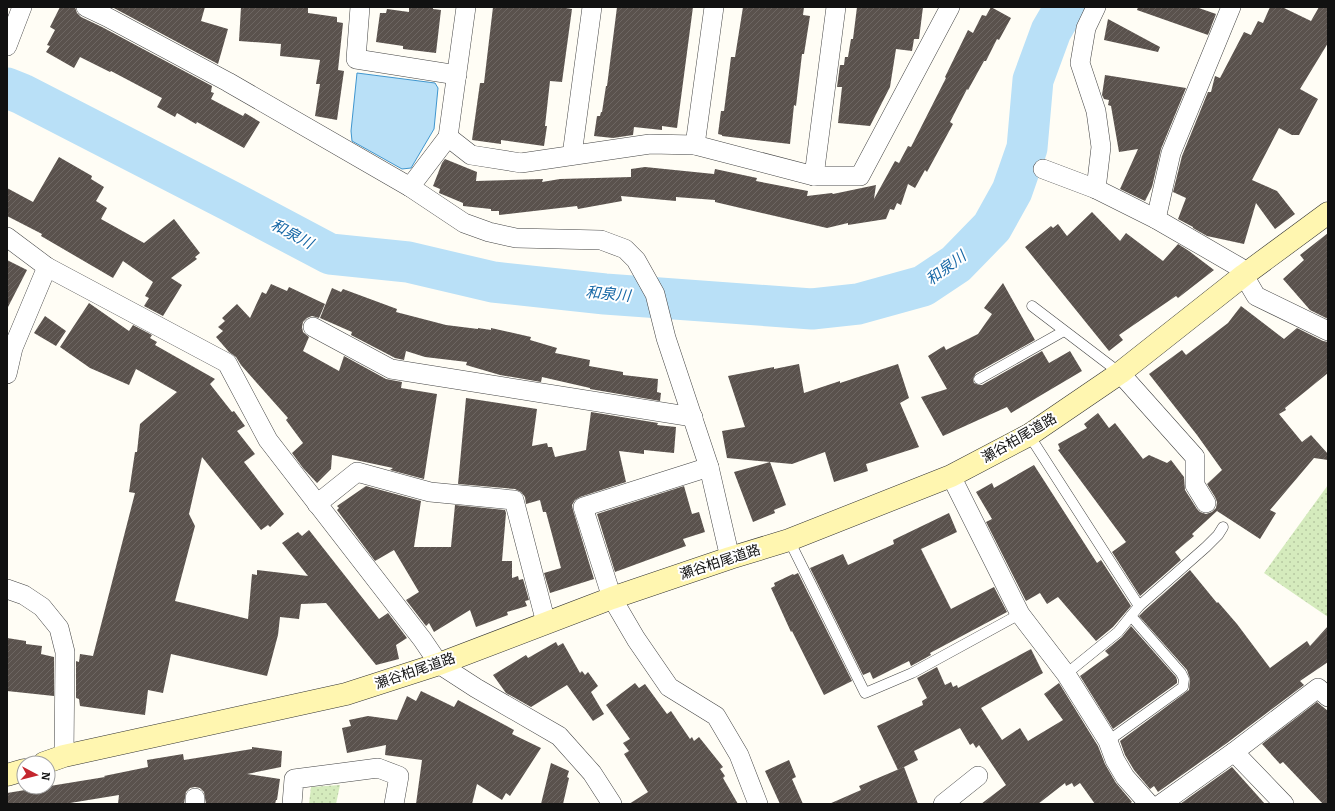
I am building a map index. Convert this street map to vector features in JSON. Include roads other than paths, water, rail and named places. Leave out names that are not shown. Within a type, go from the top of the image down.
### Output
[{"type":"main road","name":"瀬谷柏尾道路","points":[[56,759],[346,694],[439,664],[612,598],[730,558],[789,540],[951,476],[1029,435],[1120,373],[1244,275],[1328,213]]},
{"type":"street","points":[[7,46],[22,7]]},
{"type":"street","points":[[86,7],[107,16],[228,82],[410,187],[464,224],[489,232],[516,238],[601,240],[625,249],[636,260],[655,294],[666,338],[709,467],[730,558]]},
{"type":"street","points":[[360,7],[356,59],[456,75]]},
{"type":"street","points":[[410,187],[448,137],[466,7]]},
{"type":"street","points":[[572,155],[592,7]]},
{"type":"street","points":[[695,145],[714,7]]},
{"type":"street","points":[[814,176],[836,7]]},
{"type":"street","points":[[448,137],[472,154],[521,164],[650,144],[695,145],[814,176],[860,176],[950,7]]},
{"type":"street","points":[[1096,7],[1086,28],[1080,64],[1096,111],[1101,147],[1096,189]]},
{"type":"street","points":[[1156,219],[1171,152],[1231,7]]},
{"type":"street","points":[[1043,169],[1096,189],[1156,219],[1239,266],[1256,296],[1328,331]]},
{"type":"street","points":[[7,237],[47,267],[227,363],[268,440],[422,639],[439,664],[476,688],[559,736],[592,772],[612,804]]},
{"type":"street","points":[[7,374],[13,348],[47,267]]},
{"type":"street","points":[[313,327],[391,369],[693,417]]},
{"type":"street","points":[[1120,373],[1195,457],[1195,485],[1206,503]]},
{"type":"street","points":[[709,467],[583,507],[612,598],[636,639],[669,687],[716,716],[739,755],[758,804]]},
{"type":"street","points":[[317,504],[358,472],[430,492],[514,500],[546,623]]},
{"type":"street","points":[[951,476],[1020,614],[1066,674],[1108,741],[1115,760],[1125,777],[1149,804]]},
{"type":"street","points":[[7,589],[24,595],[42,607],[59,628],[65,652],[64,756]]},
{"type":"street","points":[[1161,804],[1234,752],[1318,688],[1328,697]]},
{"type":"street","points":[[1234,752],[1284,804]]},
{"type":"street","points":[[292,804],[294,779],[378,768],[399,776],[394,804]]},
{"type":"street","points":[[943,804],[978,776]]},
{"type":"lane","points":[[1032,306],[1120,373]]},
{"type":"lane","points":[[979,379],[1064,331]]},
{"type":"lane","points":[[1029,435],[1139,606]]},
{"type":"lane","points":[[1066,674],[1118,632],[1139,606],[1206,547],[1218,535],[1223,527]]},
{"type":"lane","points":[[789,540],[865,693],[912,673],[1020,614]]},
{"type":"lane","points":[[1108,741],[1184,687],[1184,679],[1181,673],[1131,616]]},
{"type":"water","points":[[357,73],[435,83],[438,88],[434,129],[411,168],[402,169],[352,141],[351,131]]},
{"type":"waterway","name":"和泉川","points":[[7,88],[22,94],[330,254],[408,262],[493,282],[605,294],[812,309],[858,304],[923,286],[956,264],[992,227],[1012,191],[1027,148],[1033,80],[1051,31],[1065,7]]}]
